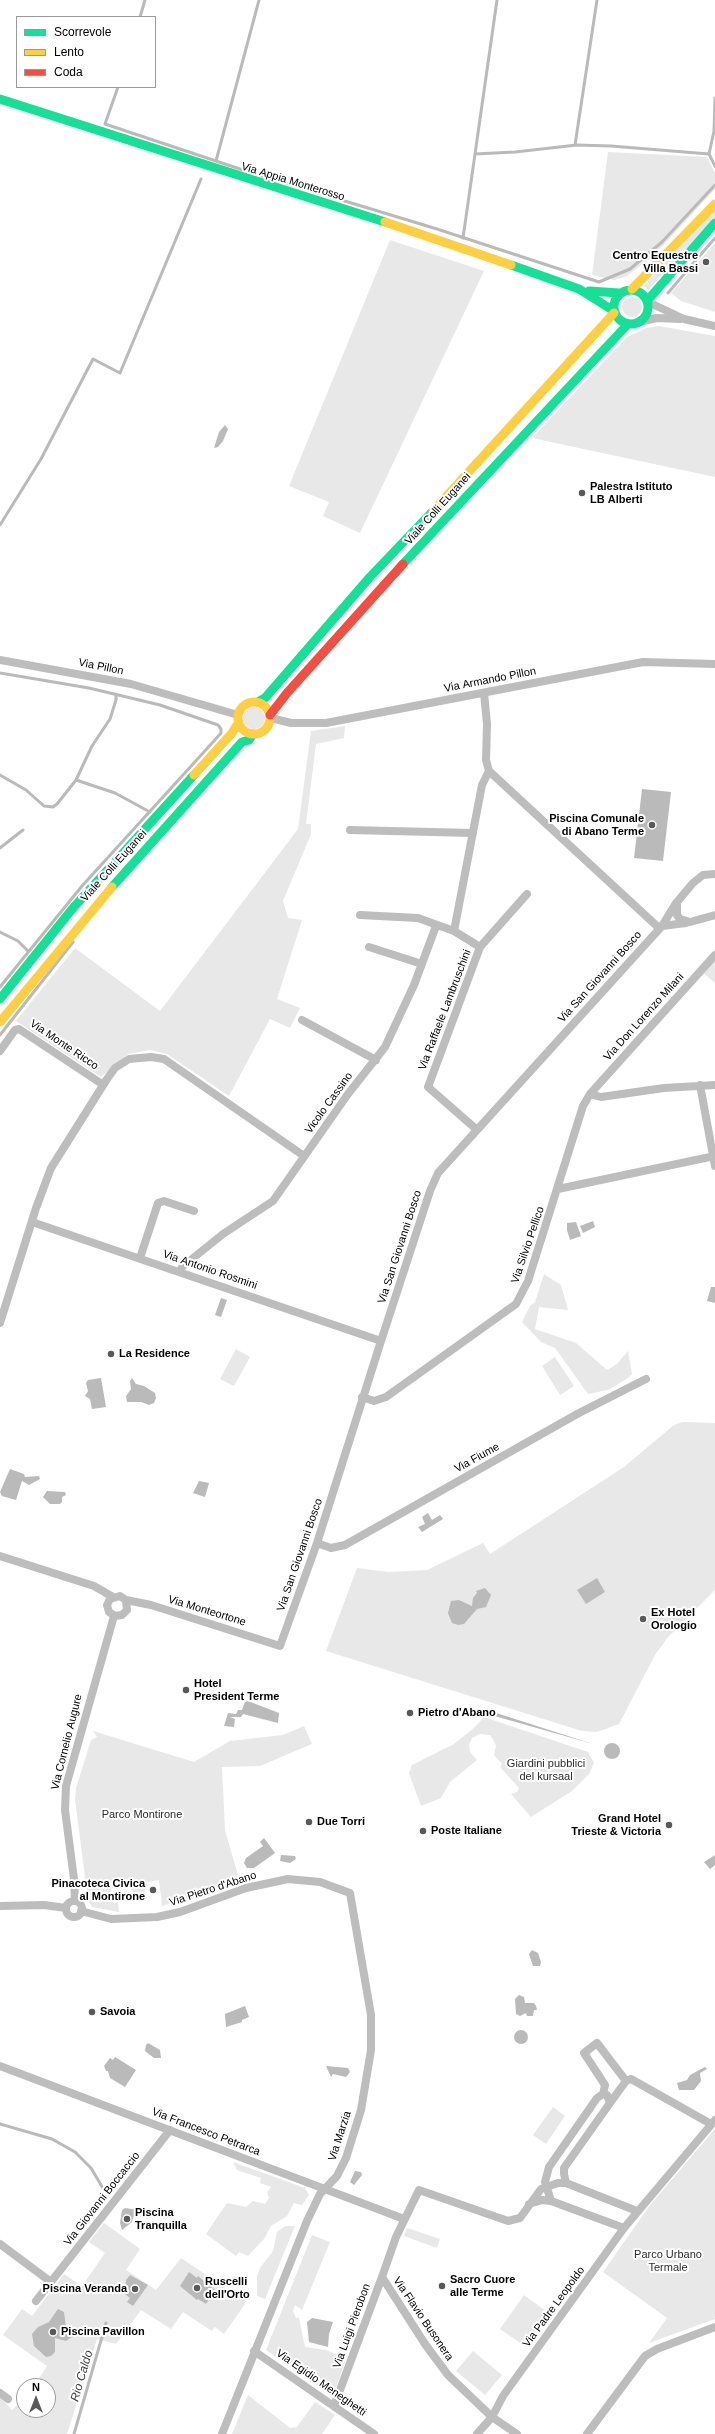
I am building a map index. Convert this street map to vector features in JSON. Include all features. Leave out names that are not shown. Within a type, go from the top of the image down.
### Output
[{"type":"main road","name":"Via Appia Monterosso","points":[[0,99],[308,199],[420,233],[579,289],[598,299],[614,312]]},
{"type":"main road","points":[[619,293],[632,289],[715,204]]},
{"type":"main road","points":[[647,302],[715,223]]},
{"type":"main road","name":"Via Appia Monterosso","points":[[579,289],[601,293],[619,293]]},
{"type":"main road","points":[[614,312],[620,320],[628,324],[639,322],[647,313],[647,302],[641,293],[632,289]]},
{"type":"main road","name":"Viale Colli Euganei","points":[[0,999],[73,908],[232,733],[238,718],[248,703],[258,702],[265,698],[370,577],[465,478],[614,312],[614,302],[619,293]]},
{"type":"main road","name":"Viale Colli Euganei","points":[[0,1022],[84,918],[230,754],[242,742],[249,740],[253,734],[267,728],[271,717],[287,693],[448,514],[628,324]]},
{"type":"main road","points":[[258,702],[266,707],[271,717]]},
{"type":"main road","points":[[238,718],[244,730],[253,734]]},
{"type":"street","points":[[647,302],[684,319]]},
{"type":"street","points":[[639,322],[657,318],[684,319],[715,326]]},
{"type":"street","name":"Via Pillon","points":[[0,660],[114,681],[197,702],[238,718]]},
{"type":"street","name":"Via Armando Pillon","points":[[271,717],[291,723],[326,723],[642,662],[715,664]]},
{"type":"street","points":[[484,693],[487,724],[486,760],[490,771],[661,927],[715,916]]},
{"type":"street","points":[[454,931],[482,785],[490,771]]},
{"type":"street","points":[[350,830],[473,833]]},
{"type":"street","name":"Via San Giovanni Bosco","points":[[280,1646],[317,1543],[362,1398],[430,1191],[438,1173],[476,1129],[661,927],[677,902],[693,883],[703,875],[715,874]]},
{"type":"street","name":"Via Raffaele Lambruschini","points":[[476,1129],[428,1087],[480,947],[526,894]]},
{"type":"street","points":[[677,902],[676,915],[680,919],[690,922]]},
{"type":"street","points":[[360,915],[418,918],[436,926],[454,931],[480,947]]},
{"type":"street","name":"Vicolo Cassino","points":[[180,1272],[182,1268],[223,1234],[273,1201],[348,1094],[376,1060],[393,1033],[436,926]]},
{"type":"street","points":[[369,947],[422,964]]},
{"type":"street","name":"Via Don Lorenzo Milani","points":[[558,1189],[558,1179],[577,1122],[590,1094],[715,955]]},
{"type":"street","points":[[302,1020],[376,1060]]},
{"type":"street","name":"Via Monte Ricco","points":[[0,1052],[15,1030],[19,1029],[102,1084]]},
{"type":"street","points":[[0,1323],[51,1168],[102,1084],[115,1068],[129,1059],[150,1057],[164,1059],[304,1156]]},
{"type":"street","points":[[590,1094],[601,1097],[700,1085],[715,1085]]},
{"type":"street","points":[[700,1085],[715,1166]]},
{"type":"street","points":[[558,1189],[714,1156]]},
{"type":"street","name":"Via Silvio Pellico","points":[[362,1398],[378,1400],[386,1397],[516,1304],[528,1281],[558,1189]]},
{"type":"street","points":[[140,1258],[158,1203],[164,1201],[194,1211]]},
{"type":"street","name":"Via Antonio Rosmini","points":[[32,1222],[381,1340]]},
{"type":"street","name":"Via Fiume","points":[[317,1543],[331,1548],[344,1545],[579,1413],[646,1379]]},
{"type":"street","name":"Via Monteortone","points":[[0,1556],[94,1586],[113,1597],[120,1596],[126,1600],[151,1605],[280,1646]]},
{"type":"street","points":[[113,1597],[107,1605],[109,1612],[114,1616],[119,1616],[125,1613],[128,1606],[126,1600]]},
{"type":"street","name":"Via Cornelio Augure","points":[[75,1900],[74,1879],[65,1810],[66,1786],[114,1616]]},
{"type":"street","name":"Via Pietro d'Abano","points":[[81,1912],[112,1919],[157,1917],[180,1912],[246,1888],[288,1880],[320,1882],[350,1893]]},
{"type":"street","name":"Via Marzia","points":[[222,2434],[307,2221],[324,2190],[337,2176],[346,2158],[361,2110],[372,2050],[368,1997],[350,1893]]},
{"type":"street","points":[[75,1900],[81,1904],[81,1912],[78,1916],[72,1916],[67,1913],[66,1908],[70,1902],[75,1900]]},
{"type":"street","points":[[0,1906],[44,1905],[66,1908]]},
{"type":"street","points":[[551,2200],[546,2186],[545,2177],[549,2167],[597,2098],[603,2094],[605,2085],[584,2053],[597,2043],[626,2081]]},
{"type":"street","name":"Via Francesco Petrarca","points":[[0,2066],[324,2190],[404,2219]]},
{"type":"street","points":[[566,2183],[564,2168],[626,2081],[634,2080],[713,2122]]},
{"type":"street","points":[[603,2094],[609,2096],[610,2103]]},
{"type":"street","name":"Via Padre Leopoldo","points":[[477,2434],[492,2417],[503,2396],[624,2228],[713,2122]]},
{"type":"street","name":"Via Giovanni Boccaccio","points":[[36,2301],[170,2130]]},
{"type":"street","points":[[529,2204],[535,2194],[546,2186],[566,2183],[637,2212]]},
{"type":"street","name":"Via Flavio Busonera","points":[[517,2434],[492,2417],[440,2365],[382,2277],[404,2219],[419,2190],[498,2219],[508,2221],[516,2220],[529,2204]]},
{"type":"street","points":[[529,2204],[542,2200],[551,2200],[624,2228]]},
{"type":"street","points":[[0,2244],[51,2282]]},
{"type":"street","name":"Via Luigi Pierobon","points":[[334,2406],[382,2277]]},
{"type":"street","points":[[588,2434],[645,2356],[657,2349],[715,2327]]},
{"type":"street","name":"Via Egidio Meneghetti","points":[[254,2351],[374,2434]]},
{"type":"street","points":[[0,2393],[8,2399]]},
{"type":"green space","points":[[608,152],[707,157],[715,173],[715,189],[670,238],[650,259],[625,277],[614,280],[592,275]]},
{"type":"green space","points":[[715,208],[715,218],[648,290],[644,286]]},
{"type":"green space","points":[[390,240],[484,271],[360,533],[323,516],[329,502],[289,486]]},
{"type":"green space","name":"Centro Equestre Villa Bassi","points":[[715,243],[715,312],[681,301],[671,293]]},
{"type":"green space","points":[[632,297],[639,300],[642,307],[639,314],[632,317],[625,314],[622,307],[625,300]]},
{"type":"green space","points":[[659,326],[715,336],[715,477],[532,438],[627,337],[646,328]]},
{"type":"green space","points":[[254,707],[258,708],[264,714],[264,722],[258,728],[254,729],[250,728],[244,722],[243,718],[244,714],[250,708]]},
{"type":"green space","points":[[345,726],[344,738],[316,744],[306,824],[311,824],[311,834],[283,901],[288,918],[302,920],[277,999],[300,1008],[290,1028],[270,1019],[229,1096],[167,1054],[150,1050],[128,1054],[101,1077],[16,1021],[75,948],[160,1011],[298,829],[311,731]]},
{"type":"green space","points":[[715,961],[715,983],[703,973]]},
{"type":"green space","points":[[544,1274],[561,1285],[568,1310],[539,1307],[535,1329],[576,1343],[607,1370],[617,1364],[628,1351],[632,1374],[628,1378],[608,1390],[588,1394],[555,1348],[541,1342],[522,1322],[530,1306],[535,1302]]},
{"type":"green space","points":[[236,1349],[250,1357],[234,1386],[220,1379]]},
{"type":"green space","points":[[555,1357],[574,1386],[560,1395],[542,1366]]},
{"type":"green space","points":[[683,1422],[715,1423],[715,1590],[668,1637],[655,1655],[619,1724],[597,1732],[582,1731],[326,1651],[357,1568],[388,1572],[427,1570],[483,1543],[490,1554],[624,1467],[674,1425]]},
{"type":"green space","name":"Giardini pubblici del kursaal","points":[[484,1717],[588,1752],[594,1763],[589,1774],[572,1791],[531,1817],[511,1794],[517,1792],[519,1788],[500,1767],[502,1764],[494,1755],[496,1746],[493,1739],[490,1735],[480,1734],[472,1738],[469,1745],[470,1752],[477,1760],[450,1782],[441,1798],[421,1806],[409,1773],[412,1765],[454,1744],[474,1728]]},
{"type":"green space","name":"Parco Montirone","points":[[304,1726],[312,1744],[260,1766],[222,1767],[225,1830],[239,1879],[231,1878],[229,1884],[162,1906],[159,1880],[144,1883],[146,1899],[133,1900],[131,1885],[111,1888],[113,1903],[118,1902],[119,1912],[92,1907],[88,1899],[75,1800],[76,1788],[91,1740],[97,1737],[93,1731],[194,1762],[230,1741],[283,1735]]},
{"type":"green space","points":[[553,2107],[565,2116],[546,2144],[533,2135]]},
{"type":"green space","name":"Parco Urbano Termale","points":[[715,2129],[715,2319],[649,2343],[667,2318],[603,2272],[650,2205]]},
{"type":"green space","points":[[233,2162],[305,2188],[309,2195],[302,2205],[294,2203],[287,2216],[271,2226],[264,2239],[248,2256],[239,2252],[236,2256],[206,2234],[227,2203],[246,2207],[253,2201],[265,2204],[269,2198],[267,2192],[271,2187],[260,2183],[261,2178],[237,2170]]},
{"type":"green space","points":[[104,2223],[140,2249],[126,2270],[156,2290],[181,2258],[233,2293],[239,2294],[242,2290],[250,2293],[245,2304],[224,2334],[215,2327],[212,2331],[183,2312],[171,2329],[141,2310],[116,2344],[97,2339],[67,2434],[0,2434],[0,2397],[12,2410],[16,2406],[16,2418],[56,2418],[56,2378],[39,2378],[47,2366],[3,2335],[22,2309],[32,2316],[64,2274],[82,2286],[105,2253],[89,2242]]},
{"type":"green space","points":[[285,2226],[295,2226],[265,2299],[257,2296],[257,2276],[260,2268],[273,2251],[277,2232]]},
{"type":"green space","points":[[407,2228],[440,2239],[437,2248],[404,2236]]},
{"type":"green space","points":[[312,2235],[330,2242],[302,2310],[295,2305],[293,2311],[296,2318],[299,2318],[305,2347],[326,2350],[346,2359],[334,2393],[330,2394],[266,2350]]},
{"type":"green space","points":[[524,2295],[550,2314],[526,2347],[500,2329]]},
{"type":"green space","points":[[473,2351],[502,2375],[485,2395],[456,2371]]},
{"type":"green space","points":[[248,2395],[290,2428],[297,2427],[315,2402],[335,2415],[322,2434],[232,2434]]},
{"type":"shaded area","points":[[225,425],[228,429],[223,441],[218,447],[214,448],[219,432]]},
{"type":"shaded area","name":"Piscina Comunale di Abano Terme","points":[[642,789],[671,792],[663,861],[634,858]]},
{"type":"shaded area","points":[[593,1221],[595,1227],[583,1233],[580,1226]]},
{"type":"shaded area","points":[[576,1222],[581,1236],[570,1240],[567,1230],[567,1223]]},
{"type":"shaded area","points":[[711,1287],[715,1287],[715,1303],[707,1301]]},
{"type":"shaded area","points":[[221,1298],[227,1300],[221,1317],[215,1315]]},
{"type":"shaded area","points":[[101,1378],[106,1407],[92,1409],[90,1399],[85,1396],[88,1391],[86,1383],[88,1380]]},
{"type":"shaded area","points":[[132,1378],[136,1384],[144,1386],[155,1393],[156,1398],[154,1403],[149,1405],[141,1402],[127,1402],[126,1396],[131,1389],[130,1381]]},
{"type":"shaded area","points":[[10,1469],[24,1474],[25,1477],[39,1476],[40,1479],[29,1485],[22,1481],[16,1500],[2,1496],[0,1492]]},
{"type":"shaded area","points":[[199,1481],[209,1483],[205,1497],[193,1493]]},
{"type":"shaded area","points":[[47,1491],[65,1492],[66,1495],[62,1497],[62,1502],[60,1504],[50,1504],[43,1497]]},
{"type":"shaded area","points":[[428,1513],[432,1520],[440,1515],[443,1519],[422,1532],[418,1527],[425,1524],[422,1517]]},
{"type":"shaded area","points":[[597,1578],[605,1592],[586,1604],[577,1590]]},
{"type":"shaded area","points":[[485,1588],[491,1595],[486,1607],[477,1609],[464,1624],[458,1625],[452,1623],[448,1613],[451,1601],[459,1600],[472,1606],[473,1598],[477,1593],[476,1591]]},
{"type":"shaded area","points":[[248,1701],[279,1713],[278,1723],[243,1714],[241,1717],[230,1717],[235,1719],[234,1727],[224,1726],[228,1713],[236,1714],[238,1710],[242,1710],[245,1702]]},
{"type":"shaded area","points":[[484,1710],[593,1744],[491,1715],[485,1713]]},
{"type":"shaded area","points":[[612,1743],[618,1745],[620,1751],[618,1757],[612,1759],[606,1757],[604,1751],[606,1745]]},
{"type":"shaded area","points":[[264,1838],[275,1853],[254,1868],[247,1868],[244,1863],[246,1858],[263,1846],[260,1842]]},
{"type":"shaded area","points":[[281,1855],[295,1856],[296,1859],[290,1863],[280,1861]]},
{"type":"shaded area","points":[[715,1855],[715,1865],[710,1869],[704,1862]]},
{"type":"shaded area","points":[[532,1950],[538,1953],[541,1962],[540,1966],[533,1966],[529,1954]]},
{"type":"shaded area","points":[[519,1995],[524,1997],[525,2003],[534,2003],[536,2006],[537,2010],[534,2010],[533,2016],[527,2016],[526,2013],[520,2016],[516,2014],[515,1999]]},
{"type":"shaded area","points":[[245,2006],[249,2017],[242,2020],[242,2022],[226,2027],[225,2014]]},
{"type":"shaded area","points":[[521,2030],[526,2032],[528,2037],[526,2042],[521,2044],[516,2042],[514,2037],[516,2032]]},
{"type":"shaded area","points":[[148,2043],[160,2050],[161,2058],[154,2058],[145,2051]]},
{"type":"shaded area","points":[[115,2057],[136,2070],[125,2087],[110,2078],[108,2071],[106,2071],[104,2066],[110,2058],[113,2060]]},
{"type":"shaded area","points":[[326,2066],[348,2068],[350,2072],[346,2077],[333,2074],[331,2077]]},
{"type":"shaded area","points":[[705,2067],[707,2069],[700,2073],[701,2081],[694,2090],[679,2090],[677,2083],[687,2080],[690,2075]]},
{"type":"shaded area","points":[[355,2171],[361,2172],[362,2175],[354,2185],[350,2182]]},
{"type":"shaded area","name":"Piscina Tranquilla","points":[[125,2208],[139,2210],[135,2212],[132,2222],[122,2230],[120,2223],[122,2210]]},
{"type":"shaded area","name":"Ruscelli dell'Orto","points":[[189,2272],[197,2278],[198,2276],[215,2290],[206,2304],[198,2299],[197,2300],[180,2286]]},
{"type":"shaded area","name":"Piscina Veranda","points":[[130,2275],[148,2285],[133,2306],[127,2302],[130,2298],[125,2294],[126,2280]]},
{"type":"shaded area","name":"Piscina Pavillon","points":[[58,2309],[64,2312],[66,2327],[75,2328],[75,2335],[66,2341],[55,2338],[55,2352],[51,2356],[46,2357],[34,2346],[32,2334],[38,2327],[49,2322]]},
{"type":"shaded area","points":[[312,2318],[333,2322],[329,2334],[328,2347],[309,2342],[307,2322]]},
{"type":"waterway","points":[[140,16],[145,0]]},
{"type":"waterway","points":[[216,161],[259,0]]},
{"type":"waterway","points":[[475,154],[497,0]]},
{"type":"waterway","points":[[575,145],[597,0]]},
{"type":"waterway","points":[[118,88],[105,124],[246,171],[437,229],[599,282],[630,269],[662,242],[715,185]]},
{"type":"waterway","points":[[709,154],[714,131],[715,98]]},
{"type":"waterway","points":[[463,238],[475,154],[515,152],[577,145],[611,146],[709,154],[715,166]]},
{"type":"waterway","points":[[0,525],[41,459],[93,359],[120,373],[201,179]]},
{"type":"waterway","points":[[668,293],[715,238]]},
{"type":"waterway","points":[[0,673],[89,688],[160,705],[218,725],[221,729],[221,733],[82,886],[0,987]]},
{"type":"waterway","points":[[0,775],[26,790],[44,806],[53,807],[76,780],[92,746],[110,719],[116,700],[116,694]]},
{"type":"waterway","points":[[76,780],[115,793],[150,812]]},
{"type":"waterway","points":[[0,848],[23,830]]},
{"type":"waterway","points":[[0,932],[18,941],[28,951]]},
{"type":"waterway","points":[[0,1035],[73,942]]},
{"type":"waterway","name":"Rio Caldo","points":[[0,2124],[52,2139],[75,2152],[91,2168],[104,2190]]},
{"type":"waterway","name":"Rio Caldo","points":[[74,2434],[106,2323]]},
{"type":"traffic: fast","points":[[0,99],[385,222]]},
{"type":"traffic: fast","points":[[647,301],[715,223]]},
{"type":"traffic: fast","points":[[511,265],[579,289],[614,311]]},
{"type":"traffic: fast","points":[[634,290],[641,292],[646,297],[648,307],[646,317],[641,322],[628,324],[621,322],[616,317],[614,304],[616,297],[621,292],[634,290]]},
{"type":"traffic: fast","points":[[589,291],[619,293]]},
{"type":"traffic: fast","points":[[403,564],[628,324]]},
{"type":"traffic: fast","points":[[258,702],[265,698],[370,577],[433,511]]},
{"type":"traffic: fast","points":[[112,887],[242,742],[249,740],[253,734]]},
{"type":"traffic: fast","points":[[0,999],[73,908],[194,775]]},
{"type":"traffic: slow","points":[[632,289],[715,204]]},
{"type":"traffic: slow","points":[[385,222],[511,265]]},
{"type":"traffic: slow","points":[[433,511],[614,313]]},
{"type":"traffic: slow","points":[[251,702],[257,702],[267,709],[270,718],[269,724],[263,731],[257,734],[251,734],[241,727],[238,721],[238,715],[245,705],[251,702]]},
{"type":"traffic: slow","points":[[194,775],[232,733],[239,722]]},
{"type":"traffic: slow","points":[[0,1022],[112,887]]},
{"type":"traffic: jam","points":[[270,715],[287,693],[403,564]]},
{"type":"place","name":"Centro Equestre Villa Bassi","points":[[706,262]]},
{"type":"place","name":"Palestra Istituto LB Alberti","points":[[582,493]]},
{"type":"place","name":"Piscina Comunale di Abano Terme","points":[[652,825]]},
{"type":"place","name":"La Residence","points":[[111,1354]]},
{"type":"place","name":"Ex Hotel Orologio","points":[[643,1619]]},
{"type":"place","name":"Hotel President Terme","points":[[186,1690]]},
{"type":"place","name":"Pietro d'Abano","points":[[410,1713]]},
{"type":"place","name":"Due Torri","points":[[309,1822]]},
{"type":"place","name":"Grand Hotel Trieste & Victoria","points":[[669,1825]]},
{"type":"place","name":"Poste Italiane","points":[[423,1831]]},
{"type":"place","name":"Pinacoteca Civica al Montirone","points":[[153,1890]]},
{"type":"place","name":"Savoia","points":[[92,2012]]},
{"type":"place","name":"Piscina Tranquilla","points":[[127,2219]]},
{"type":"place","name":"Sacro Cuore alle Terme","points":[[442,2286]]},
{"type":"place","name":"Ruscelli dell'Orto","points":[[197,2288]]},
{"type":"place","name":"Piscina Veranda","points":[[135,2289]]},
{"type":"place","name":"Piscina Pavillon","points":[[53,2332]]}]
